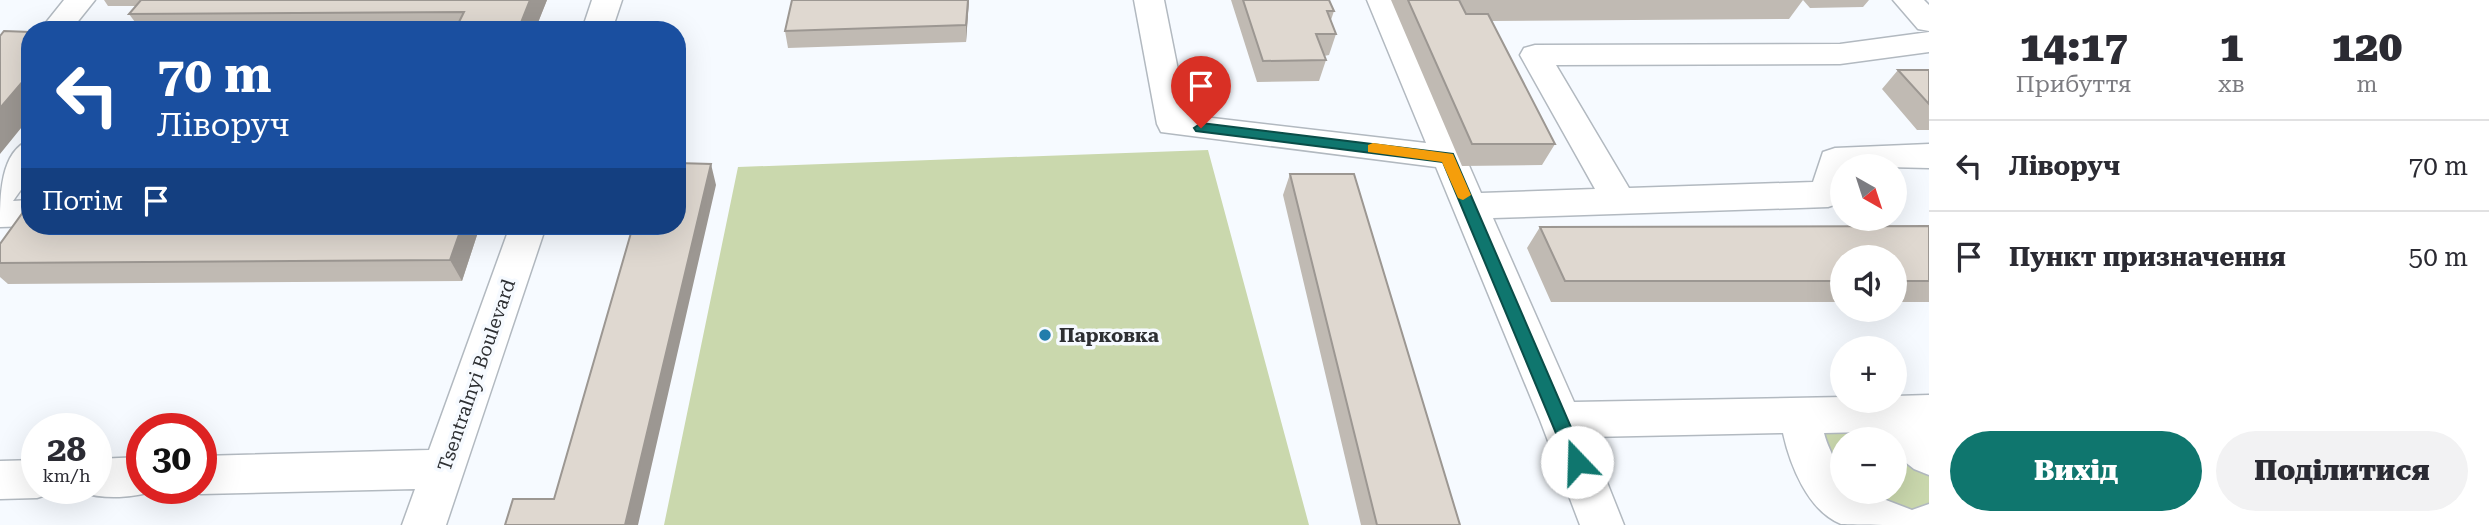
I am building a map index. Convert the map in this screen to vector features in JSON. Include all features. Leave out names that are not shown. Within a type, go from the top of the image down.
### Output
[{"type":"street","points":[[62,21],[80,0]]},
{"type":"street","points":[[600,21],[607,0]]},
{"type":"street","points":[[1149,0],[1174,124],[1448,157]]},
{"type":"street","points":[[1382,0],[1561,420],[1602,525]]},
{"type":"street","points":[[1908,0],[1929,22]]},
{"type":"street","points":[[1619,201],[1535,55],[1840,54],[1929,42]]},
{"type":"street","points":[[1468,206],[1828,194],[1835,160],[1929,156]]},
{"type":"street","points":[[0,192],[21,164]]},
{"type":"street","points":[[0,214],[21,213]]},
{"type":"street","name":"Tsentralnyi Boulevard","points":[[424,525],[525,235]]},
{"type":"street","points":[[1561,420],[1907,426]]},
{"type":"street","points":[[1794,423],[1818,476],[1833,493],[1855,509],[1880,521],[1897,525]]},
{"type":"street","points":[[217,475],[444,469]]},
{"type":"street","points":[[0,480],[21,479]]},
{"type":"green space","points":[[1208,150],[1309,525],[664,525],[738,167]]},
{"type":"green space","points":[[1830,433],[1830,470],[1815,434]]},
{"type":"green space","points":[[1907,448],[1929,465],[1929,511],[1916,517],[1878,504],[1907,504]]},
{"type":"building","points":[[141,0],[530,0],[522,21],[460,21],[464,12],[129,14]]},
{"type":"building","points":[[792,0],[968,0],[966,25],[785,31]]},
{"type":"building","points":[[1243,0],[1329,0],[1334,11],[1327,11],[1336,34],[1316,34],[1326,60],[1263,61]]},
{"type":"building","points":[[1408,0],[1459,0],[1466,14],[1488,14],[1555,144],[1472,144]]},
{"type":"building","points":[[4,31],[21,32],[21,84],[0,108],[0,36]]},
{"type":"building","points":[[1898,70],[1929,70],[1929,104]]},
{"type":"building","points":[[686,163],[711,164],[625,525],[505,525],[513,499],[554,499],[630,235],[686,235]]},
{"type":"building","points":[[1290,174],[1354,174],[1460,525],[1377,525]]},
{"type":"building","points":[[21,215],[21,235],[459,235],[450,260],[0,263],[0,244]]},
{"type":"building","points":[[1830,226],[1830,231],[1908,231],[1908,226],[1929,226],[1929,281],[1907,281],[1907,245],[1830,245],[1830,281],[1565,281],[1540,227]]},
{"type":"slow traffic","points":[[1373,148],[1448,157],[1463,195]]},
{"type":"place","name":"Парковка","points":[[1045,335]]},
{"type":"route","points":[[1201,128],[1448,157],[1577,462]]}]
